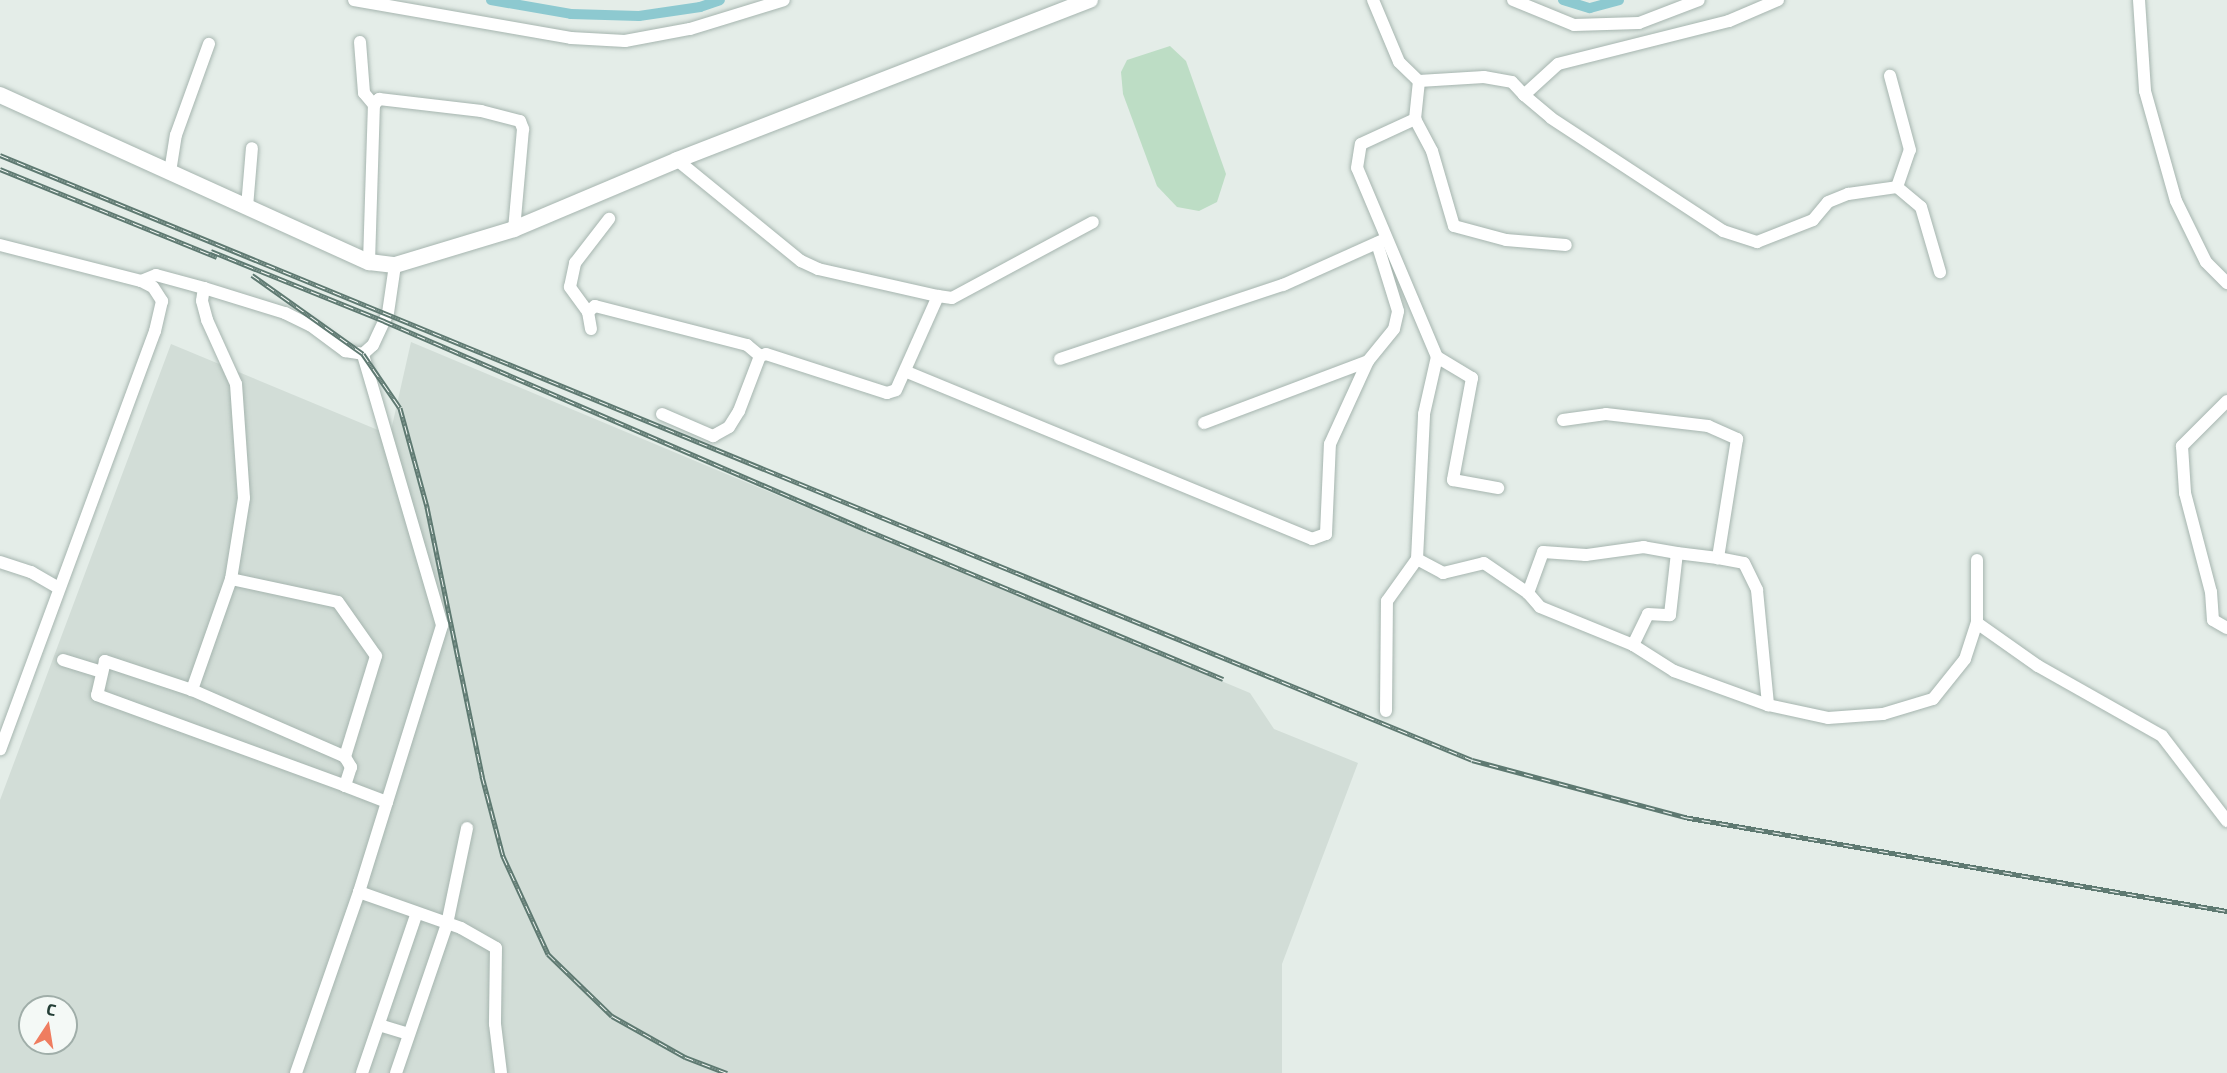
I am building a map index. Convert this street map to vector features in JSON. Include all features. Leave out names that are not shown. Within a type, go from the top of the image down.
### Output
[{"type":"main road","points":[[0,95],[369,262],[395,265],[514,229],[677,160],[1090,0]]},
{"type":"street","points":[[354,0],[571,38],[625,42],[690,29],[784,0]]},
{"type":"street","points":[[1373,0],[1399,62],[1419,81],[1484,77],[1512,82],[1551,118],[1723,231],[1756,242],[1813,220],[1828,202],[1848,194],[1897,187],[1921,207],[1940,272]]},
{"type":"street","points":[[1513,0],[1574,25],[1639,23],[1699,0]]},
{"type":"street","points":[[2139,0],[2145,91],[2176,201],[2206,262],[2227,283]]},
{"type":"street","points":[[1524,95],[1558,64],[1729,21],[1772,2]]},
{"type":"street","points":[[360,42],[364,93],[374,105]]},
{"type":"street","points":[[170,171],[176,135],[209,44]]},
{"type":"street","points":[[1890,76],[1910,150],[1897,187]]},
{"type":"street","points":[[1419,81],[1414,119],[1432,151],[1454,226],[1506,240],[1566,245]]},
{"type":"street","points":[[369,262],[374,105],[379,99],[481,111],[520,121],[523,129],[514,229]]},
{"type":"street","points":[[908,372],[1312,539],[1326,534],[1330,444],[1368,361],[1394,329],[1398,311],[1382,241],[1357,168],[1361,144],[1414,119]]},
{"type":"street","points":[[247,207],[252,148]]},
{"type":"street","points":[[677,160],[801,261],[818,269],[938,296],[952,298],[1093,222]]},
{"type":"street","points":[[591,329],[588,312],[570,287],[575,263],[609,219]]},
{"type":"street","points":[[1382,241],[1437,357],[1472,378],[1454,480],[1498,488]]},
{"type":"street","points":[[1060,358],[1283,285],[1382,241]]},
{"type":"street","points":[[0,245],[141,281],[153,287],[162,301],[155,331],[0,749]]},
{"type":"street","points":[[363,354],[373,345],[388,313],[395,265]]},
{"type":"street","points":[[141,281],[156,275],[285,313],[310,325],[345,351],[363,354]]},
{"type":"street","points":[[192,690],[231,579],[244,498],[241,427],[236,384],[207,320],[202,301],[204,288]]},
{"type":"street","points":[[588,312],[595,306],[747,345],[760,356],[887,393],[896,390],[908,372],[938,296]]},
{"type":"street","points":[[296,1073],[359,892],[442,625],[363,354]]},
{"type":"street","points":[[662,414],[713,436],[729,427],[740,411],[760,356]]},
{"type":"street","points":[[1386,711],[1387,601],[1418,559],[1424,414],[1437,357]]},
{"type":"street","points":[[1204,423],[1368,361]]},
{"type":"street","points":[[2227,401],[2182,446],[2185,493],[2211,592],[2212,620],[2227,628]]},
{"type":"street","points":[[1563,420],[1606,414],[1708,426],[1737,439],[1718,558]]},
{"type":"street","points":[[1528,593],[1543,552],[1586,555],[1644,547],[1744,563],[1757,590],[1768,705]]},
{"type":"street","points":[[1633,645],[1648,614],[1670,615],[1677,552]]},
{"type":"street","points":[[1418,559],[1443,573],[1484,563],[1528,593],[1540,608],[1633,645],[1674,671],[1768,705],[1828,718],[1883,714],[1933,699],[1965,659],[1977,623],[1977,560]]},
{"type":"street","points":[[0,562],[31,572],[59,588]]},
{"type":"street","points":[[231,579],[338,602],[375,656],[345,757]]},
{"type":"street","points":[[1977,623],[2038,666],[2162,736],[2227,821]]},
{"type":"street","points":[[63,660],[100,671]]},
{"type":"street","points":[[345,786],[351,767],[345,757],[192,690],[105,661],[100,671],[97,695],[387,802]]},
{"type":"street","points":[[396,1073],[447,924],[467,828]]},
{"type":"street","points":[[359,892],[416,915],[447,924],[496,948],[495,1024],[501,1073]]},
{"type":"street","points":[[362,1073],[416,915]]},
{"type":"street","points":[[380,1025],[409,1034]]},
{"type":"shaded area","points":[[411,342],[1250,693],[1274,729],[1358,763],[1282,964],[1282,1073],[0,1073],[0,800],[171,344],[390,435]]},
{"type":"green space","points":[[1170,46],[1186,61],[1226,174],[1217,202],[1199,211],[1177,207],[1157,186],[1123,94],[1121,72],[1127,60]]},
{"type":"waterway","points":[[491,0],[571,14],[639,16],[700,7],[720,0]]},
{"type":"waterway","points":[[1563,0],[1590,8],[1619,0]]},
{"type":"railway","points":[[0,155],[1472,760],[1684,817],[2227,911]]},
{"type":"railway","points":[[0,169],[217,257]]},
{"type":"railway","points":[[211,251],[384,321],[867,530],[1223,679]]},
{"type":"railway","points":[[252,275],[363,354],[400,408],[427,507],[482,776],[503,856],[548,954],[612,1016],[685,1057],[727,1073]]}]
